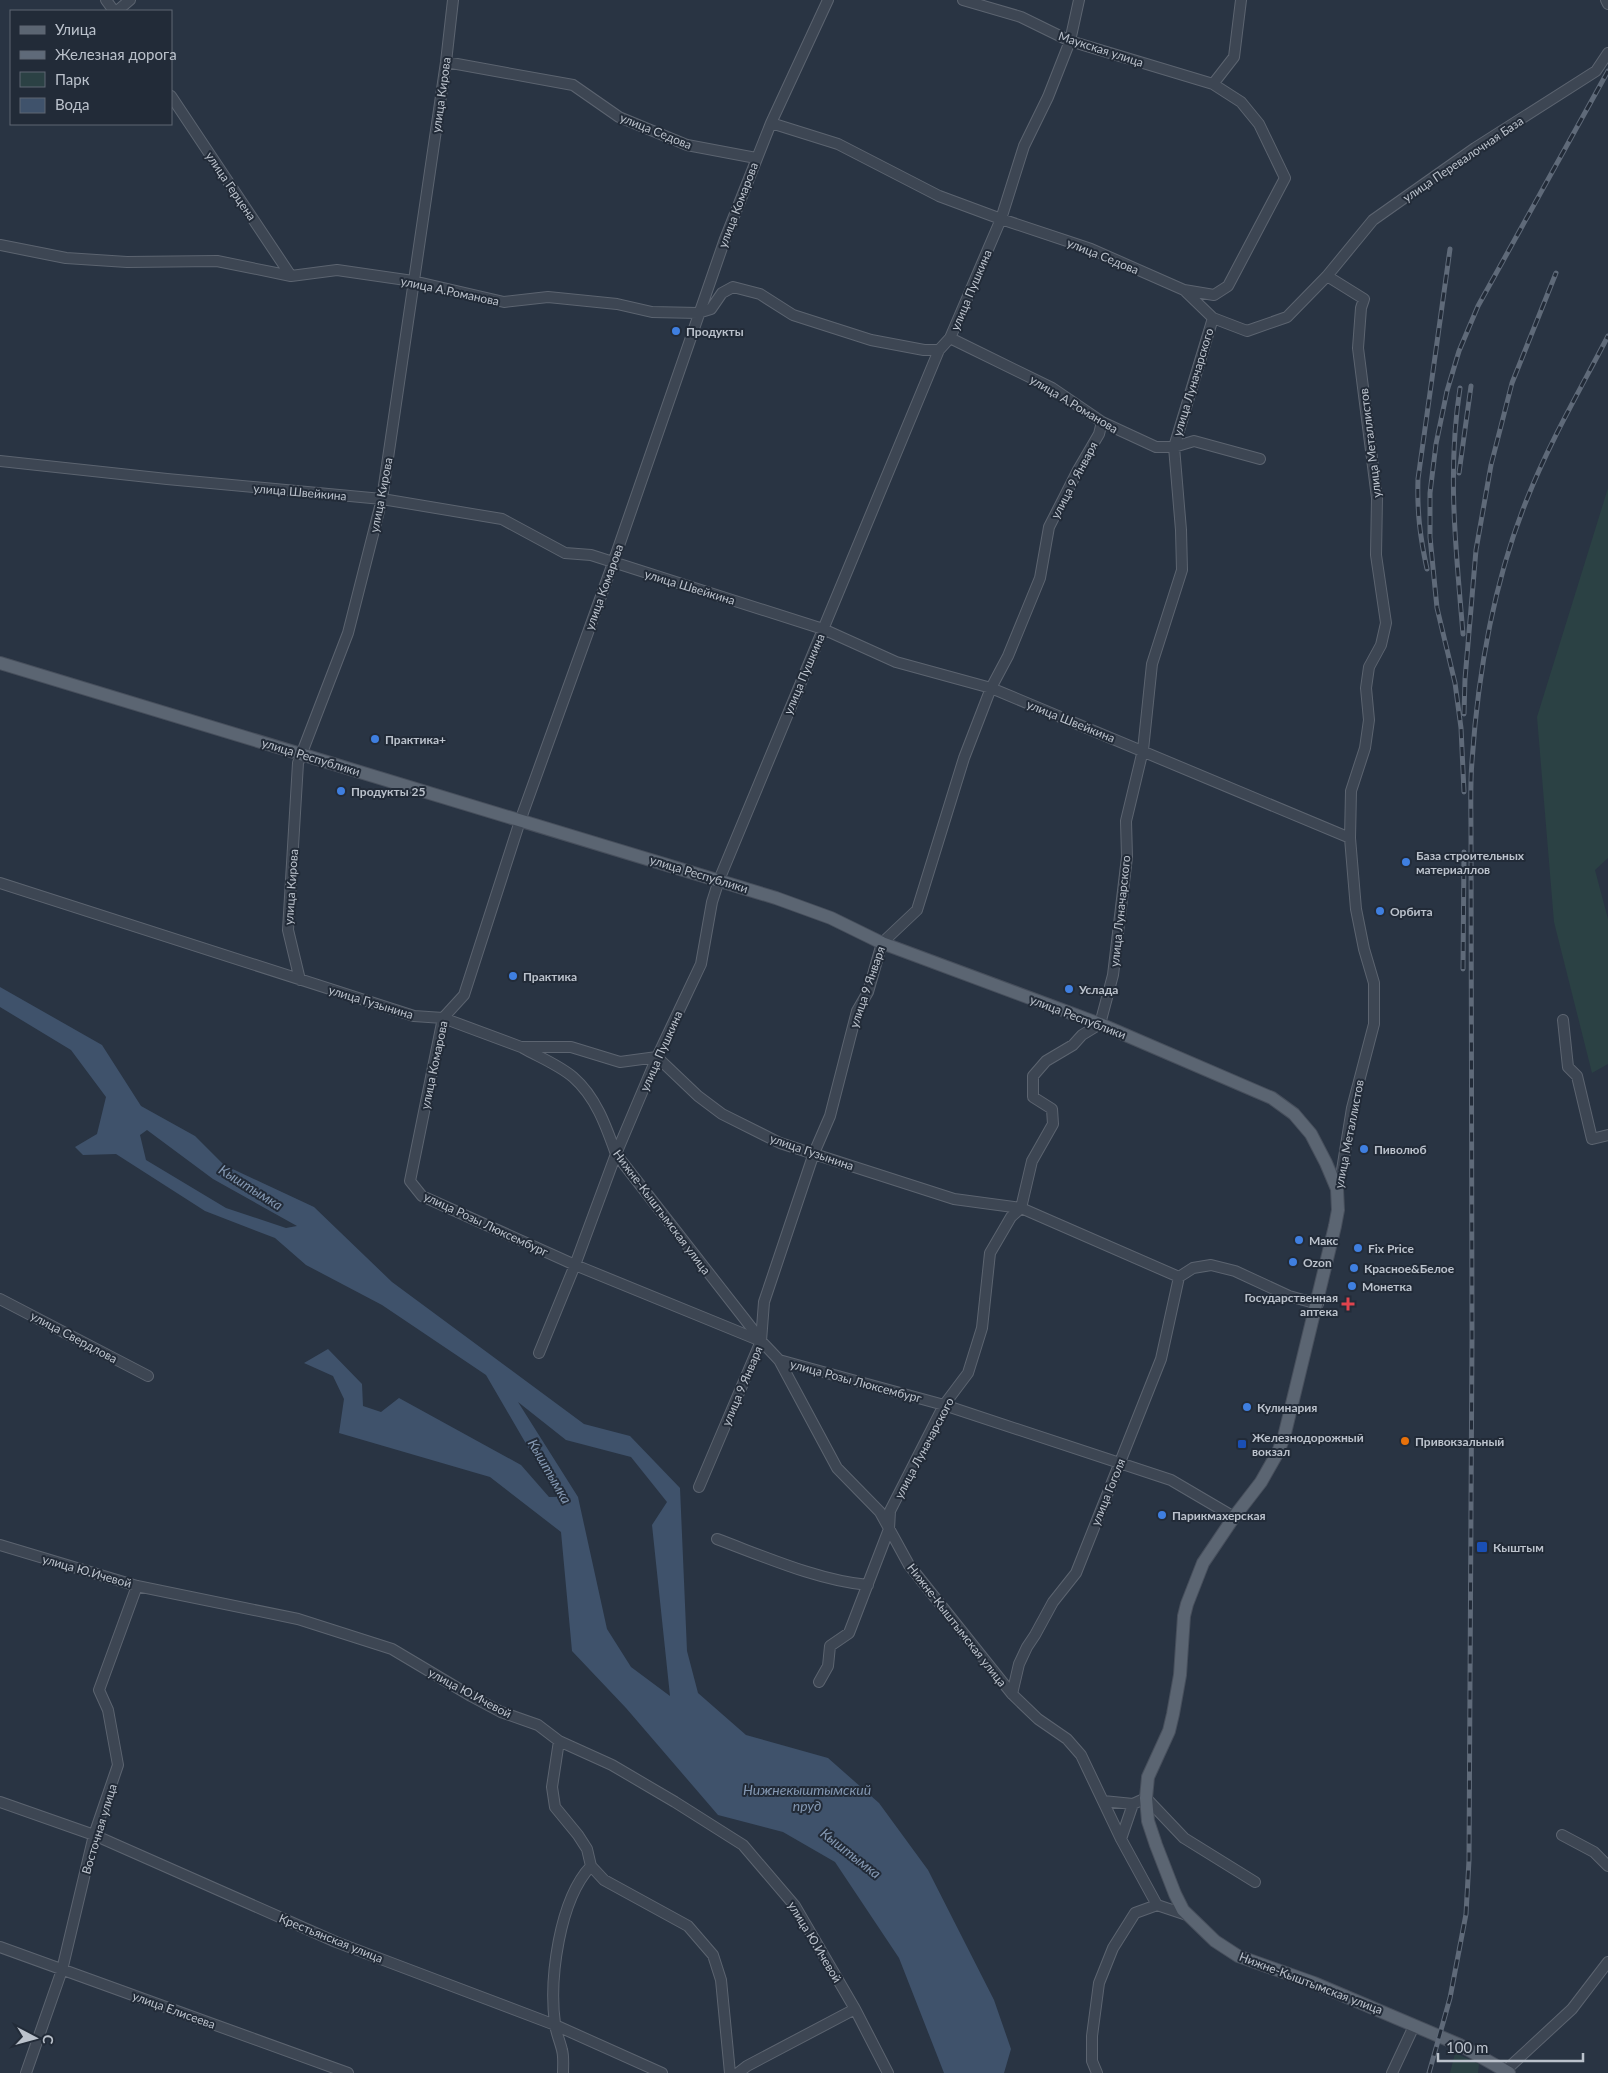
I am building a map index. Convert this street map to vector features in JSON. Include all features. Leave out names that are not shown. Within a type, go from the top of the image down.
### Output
[{"type":"main road","name":"улица Республики","points":[[0,663],[719,880],[832,918],[882,943],[1100,1024],[1272,1098],[1294,1114],[1311,1134],[1337,1189]]},
{"type":"main road","name":"улица Металлистов","points":[[1187,1915],[1175,1894],[1148,1821],[1146,1798],[1148,1777],[1169,1731],[1180,1675],[1187,1604],[1203,1563],[1234,1517],[1261,1482],[1284,1437],[1318,1304],[1335,1226],[1338,1210],[1337,1189]]},
{"type":"main road","name":"Нижне-Кыштымская улица","points":[[1187,1915],[1215,1941],[1238,1956],[1314,1983],[1460,2045],[1507,2072]]},
{"type":"street","points":[[106,0],[114,10]]},
{"type":"street","points":[[116,10],[130,0]]},
{"type":"street","name":"улица Кирова","points":[[300,980],[288,930],[298,763],[348,633],[382,499],[446,62],[453,0]]},
{"type":"street","name":"улица Комарова","points":[[410,1182],[442,1018],[464,995],[520,821],[613,563],[698,314],[756,158],[828,0]]},
{"type":"street","name":"Маукская улица","points":[[963,0],[1021,17],[1070,41],[1213,84]]},
{"type":"street","name":"улица Пушкина","points":[[540,1353],[616,1154],[657,1057],[701,964],[712,902],[719,880],[939,350],[950,338],[1001,219],[1024,146],[1048,97],[1070,41],[1079,0]]},
{"type":"street","points":[[1184,290],[1214,294],[1228,286],[1285,178],[1259,124],[1241,102],[1213,84],[1234,57],[1241,0]]},
{"type":"street","points":[[1606,0],[1608,4]]},
{"type":"street","name":"улица Перевалочная База","points":[[1326,276],[1374,220],[1475,148],[1596,71],[1608,53]]},
{"type":"street","name":"улица Седова","points":[[446,62],[573,85],[620,117],[687,145],[756,158]]},
{"type":"street","name":"улица Герцена","points":[[172,98],[291,276]]},
{"type":"street","name":"улица Седова","points":[[771,123],[838,144],[939,196],[1092,249],[1184,290],[1213,318],[1247,331],[1287,317],[1326,276]]},
{"type":"street","name":"улица А.Романова","points":[[0,245],[66,258],[128,262],[217,261],[291,276],[337,270],[413,281],[504,302],[548,297],[617,304],[652,312],[698,314]]},
{"type":"street","name":"улица Металлистов","points":[[1326,276],[1364,299],[1361,308],[1358,348],[1377,498],[1376,555],[1386,623],[1382,645],[1369,667],[1366,688],[1369,720],[1365,748],[1351,791],[1350,838],[1356,909],[1364,949],[1374,983],[1374,1024],[1352,1108],[1337,1189]]},
{"type":"street","points":[[698,314],[711,309],[722,292],[733,287],[745,288],[760,294],[793,315],[871,340],[924,350],[939,350]]},
{"type":"street","name":"улица Луначарского","points":[[819,1682],[828,1666],[830,1646],[849,1633],[889,1529],[890,1511],[944,1405],[968,1372],[982,1328],[990,1252],[1011,1218],[1021,1208],[1032,1161],[1053,1124],[1052,1109],[1033,1097],[1033,1076],[1046,1061],[1073,1045],[1082,1035],[1100,1024],[1113,975],[1127,857],[1126,821],[1143,750],[1152,664],[1182,570],[1181,530],[1174,447],[1213,318]]},
{"type":"street","name":"улица А.Романова","points":[[950,338],[1052,388],[1102,422],[1156,447],[1174,447]]},
{"type":"street","name":"улица 9 Января","points":[[699,1486],[762,1341],[764,1302],[814,1153],[830,1116],[857,1011],[868,992],[882,943],[917,910],[964,758],[991,688],[1008,656],[1040,578],[1049,527],[1099,434],[1102,422]]},
{"type":"street","points":[[1174,447],[1194,441],[1260,459]]},
{"type":"street","name":"улица Швейкина","points":[[0,461],[382,499],[502,519],[565,553],[591,555],[823,629],[896,662],[991,688],[1350,838]]},
{"type":"street","name":"улица Гузынина","points":[[0,883],[414,1016],[442,1018],[522,1047],[571,1047],[620,1062],[657,1057],[698,1096],[722,1114],[780,1143],[954,1199],[1021,1208],[1179,1278]]},
{"type":"street","points":[[1563,1020],[1568,1067],[1577,1076],[1592,1139],[1608,1135]]},
{"type":"street","name":"Нижне-Кыштымская улица","points":[[522,1047],[572,1076],[588,1093],[603,1120],[616,1154],[762,1341]]},
{"type":"street","name":"улица Розы Люксембург","points":[[410,1182],[422,1196],[575,1265],[762,1341],[779,1360],[944,1405],[1171,1480],[1234,1517]]},
{"type":"street","points":[[1179,1278],[1193,1268],[1211,1265],[1235,1272],[1289,1296],[1318,1304]]},
{"type":"street","name":"улица Гоголя","points":[[1012,1694],[1019,1664],[1027,1647],[1053,1602],[1076,1573],[1162,1359],[1179,1278]]},
{"type":"street","name":"улица Свердлова","points":[[0,1299],[148,1376]]},
{"type":"street","name":"Нижне-Кыштымская улица","points":[[779,1360],[837,1468],[880,1512],[909,1565],[1012,1694],[1038,1719],[1067,1739],[1081,1755],[1121,1839],[1157,1905],[1187,1915]]},
{"type":"street","points":[[718,1539],[791,1566],[853,1584],[868,1585]]},
{"type":"street","name":"улица Ю.Ичевой","points":[[0,1546],[137,1586],[298,1619],[392,1649],[501,1712],[538,1725],[559,1741],[612,1765],[744,1845],[795,1906],[855,2008],[888,2073]]},
{"type":"street","name":"Восточная улица","points":[[26,2073],[62,1970],[94,1835],[118,1765],[108,1710],[99,1690],[137,1586]]},
{"type":"street","points":[[559,1741],[552,1787],[555,1807],[587,1849],[591,1866],[604,1880],[688,1926],[713,1955],[721,1980],[730,2073]]},
{"type":"street","points":[[1104,1801],[1133,1804],[1146,1798],[1184,1838],[1255,1882]]},
{"type":"street","name":"Крестьянская улица","points":[[0,1802],[94,1835],[336,1942],[555,2025],[659,2072]]},
{"type":"street","points":[[1121,1839],[1133,1804]]},
{"type":"street","points":[[1562,1835],[1594,1852],[1608,1866]]},
{"type":"street","points":[[563,2073],[563,2052],[555,2025],[553,1992],[565,1909],[581,1876],[591,1866]]},
{"type":"street","points":[[1097,2073],[1092,2062],[1092,2036],[1099,1983],[1113,1948],[1135,1913],[1157,1905]]},
{"type":"street","name":"улица Елисеева","points":[[0,1947],[348,2073]]},
{"type":"street","points":[[1507,2072],[1572,2009],[1608,1962]]},
{"type":"street","points":[[738,2073],[747,2066],[855,2008]]},
{"type":"street","points":[[1392,2073],[1414,2026]]},
{"type":"green space","points":[[1608,488],[1608,858],[1595,870],[1608,919],[1608,1064],[1592,1073],[1554,922],[1537,717]]},
{"type":"green space","points":[[1455,2053],[1479,2064],[1478,2073],[1450,2073]]},
{"type":"water","name":"Нижнекыштымский пруд","points":[[0,987],[102,1045],[141,1106],[195,1136],[224,1165],[314,1207],[392,1282],[584,1424],[630,1436],[680,1488],[687,1651],[698,1693],[746,1735],[828,1758],[879,1803],[928,1870],[994,2000],[1011,2049],[1004,2073],[944,2073],[899,1958],[835,1862],[783,1832],[718,1815],[626,1708],[572,1651],[561,1532],[490,1477],[339,1433],[344,1399],[333,1376],[304,1363],[328,1349],[362,1384],[363,1406],[381,1412],[399,1398],[521,1465],[549,1497],[557,1497],[486,1375],[382,1305],[306,1265],[275,1238],[205,1211],[116,1154],[83,1155],[75,1147],[97,1134],[106,1097],[71,1050],[0,1007]],"holes":[[[147,1130],[213,1179],[297,1226],[286,1228],[226,1208],[146,1160],[140,1135]],[[518,1402],[566,1440],[631,1457],[667,1502],[652,1525],[670,1696],[631,1667],[607,1629],[578,1497]]]},
{"type":"railway","points":[[1464,792],[1461,728],[1455,683],[1437,608],[1430,537],[1430,493],[1436,444],[1447,391],[1459,351],[1478,306],[1608,71]]},
{"type":"railway","points":[[1427,569],[1422,546],[1418,479],[1450,249]]},
{"type":"railway","points":[[1464,714],[1465,679],[1476,550],[1491,465],[1512,383],[1556,273]]},
{"type":"railway","points":[[1429,2073],[1450,1998],[1466,1914],[1469,1860],[1472,1336],[1471,770],[1478,694],[1489,628],[1515,530],[1545,457],[1608,336]]},
{"type":"railway","points":[[1459,473],[1471,386]]},
{"type":"railway","points":[[1460,388],[1456,419],[1453,481],[1463,634]]},
{"type":"railway","points":[[1463,969],[1464,852]]},
{"type":"place","name":"Продукты","points":[[676,331]]},
{"type":"place","name":"Практика+","points":[[375,739]]},
{"type":"place","name":"Продукты 25","points":[[341,791]]},
{"type":"place","name":"База cтроительных материаллов","points":[[1406,862]]},
{"type":"place","name":"Орбита","points":[[1380,911]]},
{"type":"place","name":"Практика","points":[[513,976]]},
{"type":"place","name":"Услада","points":[[1069,989]]},
{"type":"place","name":"Пиволюб","points":[[1364,1149]]},
{"type":"place","name":"Макс","points":[[1299,1240]]},
{"type":"place","name":"Fix Price","points":[[1358,1248]]},
{"type":"place","name":"Ozon","points":[[1293,1262]]},
{"type":"place","name":"Красное&Белое","points":[[1354,1268]]},
{"type":"place","name":"Монетка","points":[[1352,1286]]},
{"type":"place","name":"Государственная аптека","points":[[1348,1304]]},
{"type":"place","name":"Кулинария","points":[[1247,1407]]},
{"type":"place","name":"Привокзальный","points":[[1405,1441]]},
{"type":"place","name":"Железнодорожный вокзал","points":[[1242,1444]]},
{"type":"place","name":"Парикмахерская","points":[[1162,1515]]},
{"type":"place","name":"Кыштым","points":[[1482,1547]]},
{"type":"water label","name":"Кыштымка","points":[[251,1187]]},
{"type":"water label","name":"Кыштымка","points":[[550,1471]]},
{"type":"water label","name":"Кыштымка","points":[[851,1853]]}]
